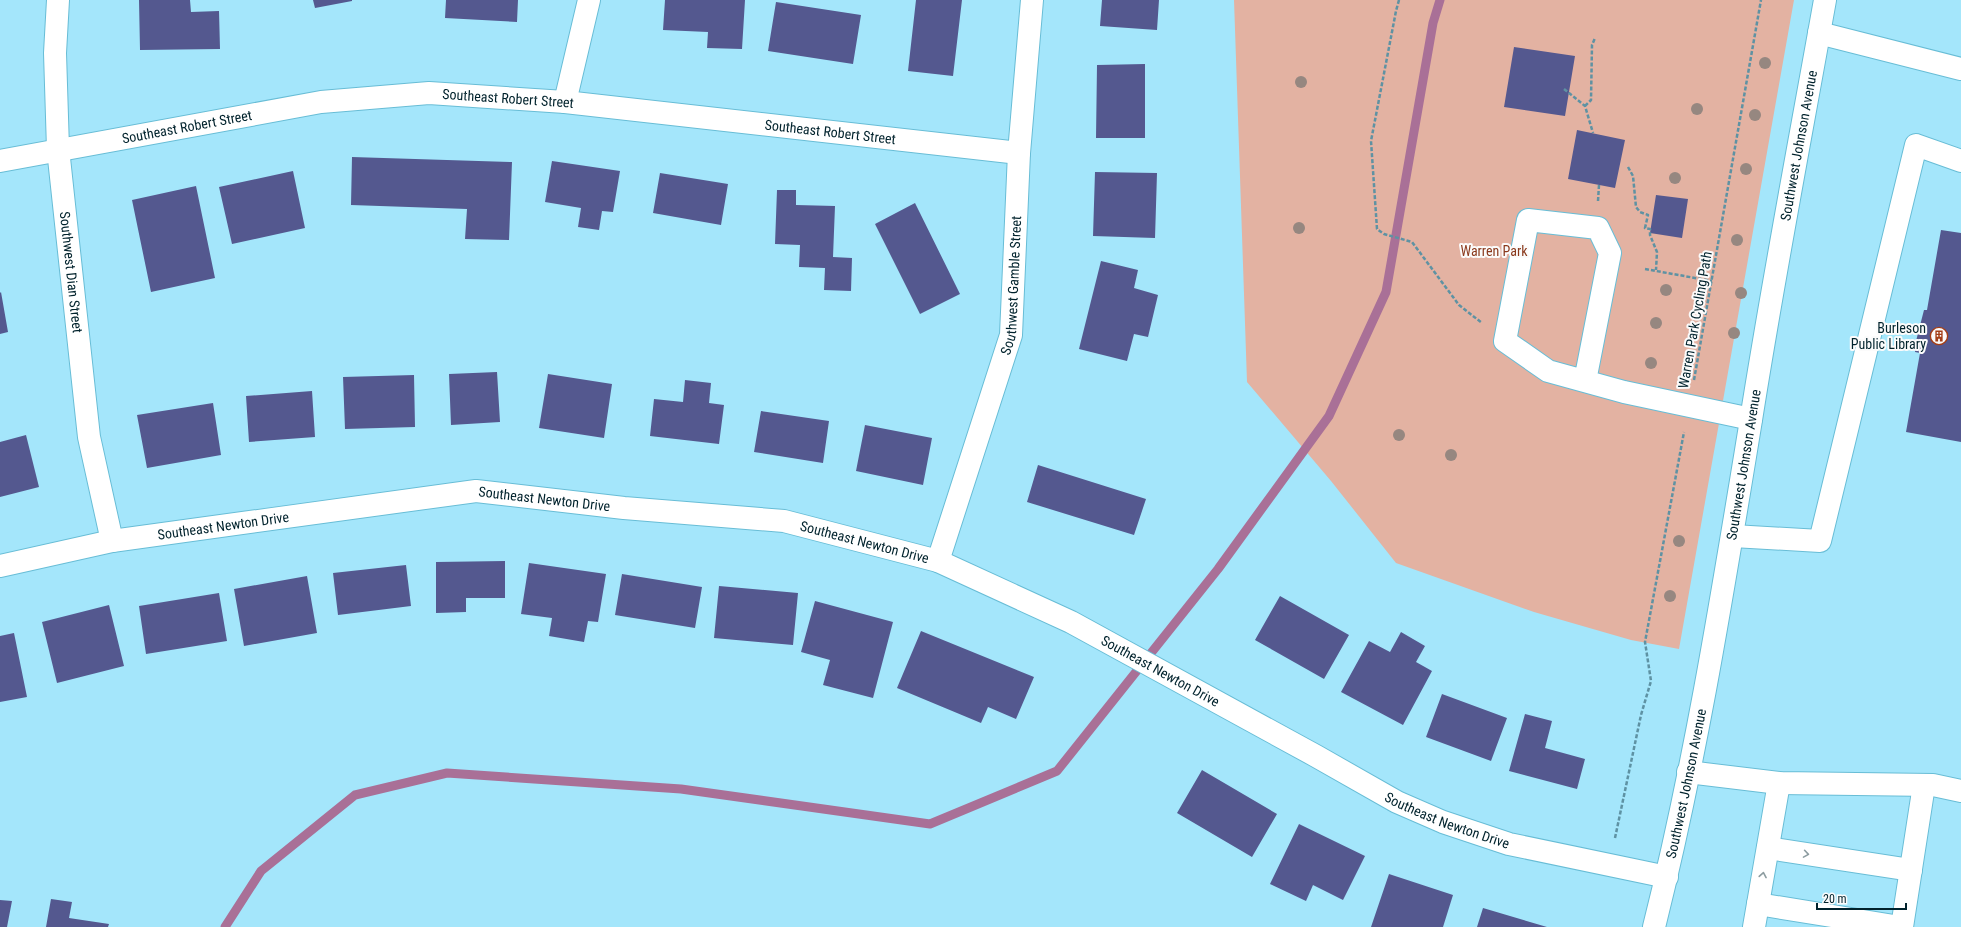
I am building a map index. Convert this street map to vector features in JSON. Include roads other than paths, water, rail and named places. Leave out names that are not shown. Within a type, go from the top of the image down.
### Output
[{"type":"street","name":"Southwest Dian Street","points":[[58,0],[55,53],[58,149],[89,437],[112,542]]},
{"type":"street","points":[[565,102],[589,0]]},
{"type":"street","name":"Southwest Gamble Street","points":[[938,561],[1011,335],[1019,153],[1032,0]]},
{"type":"street","name":"Southwest Johnson Avenue","points":[[1654,927],[1667,877],[1733,536],[1751,419],[1824,0]]},
{"type":"street","points":[[1819,33],[1961,70]]},
{"type":"street","name":"Southeast Robert Street","points":[[0,161],[58,149],[321,102],[429,92],[565,102],[1019,153]]},
{"type":"street","points":[[1733,536],[1820,542],[1916,145],[1961,161]]},
{"type":"street","points":[[1585,381],[1610,253],[1598,228],[1528,220],[1505,342],[1548,371],[1585,381],[1689,406],[1751,419]]},
{"type":"street","name":"Southeast Newton Drive","points":[[0,566],[112,542],[476,491],[624,508],[784,521],[938,561],[1071,622],[1397,802],[1436,819],[1509,844],[1667,877]]},
{"type":"street","points":[[1688,772],[1779,783],[1924,785],[1961,791]]},
{"type":"street","points":[[1754,927],[1779,783]]},
{"type":"street","points":[[1758,904],[1901,927],[1912,870],[1924,785]]},
{"type":"street","points":[[1768,848],[1912,870]]},
{"type":"waterway","points":[[225,927],[261,871],[355,795],[447,773],[681,789],[930,824],[1057,771],[1218,569],[1329,416],[1386,292],[1433,23],[1440,0]]},
{"type":"place","name":"Burleson Public Library","points":[[1939,336]]},
{"type":"park label","name":"Warren Park","points":[[1494,251]]}]
